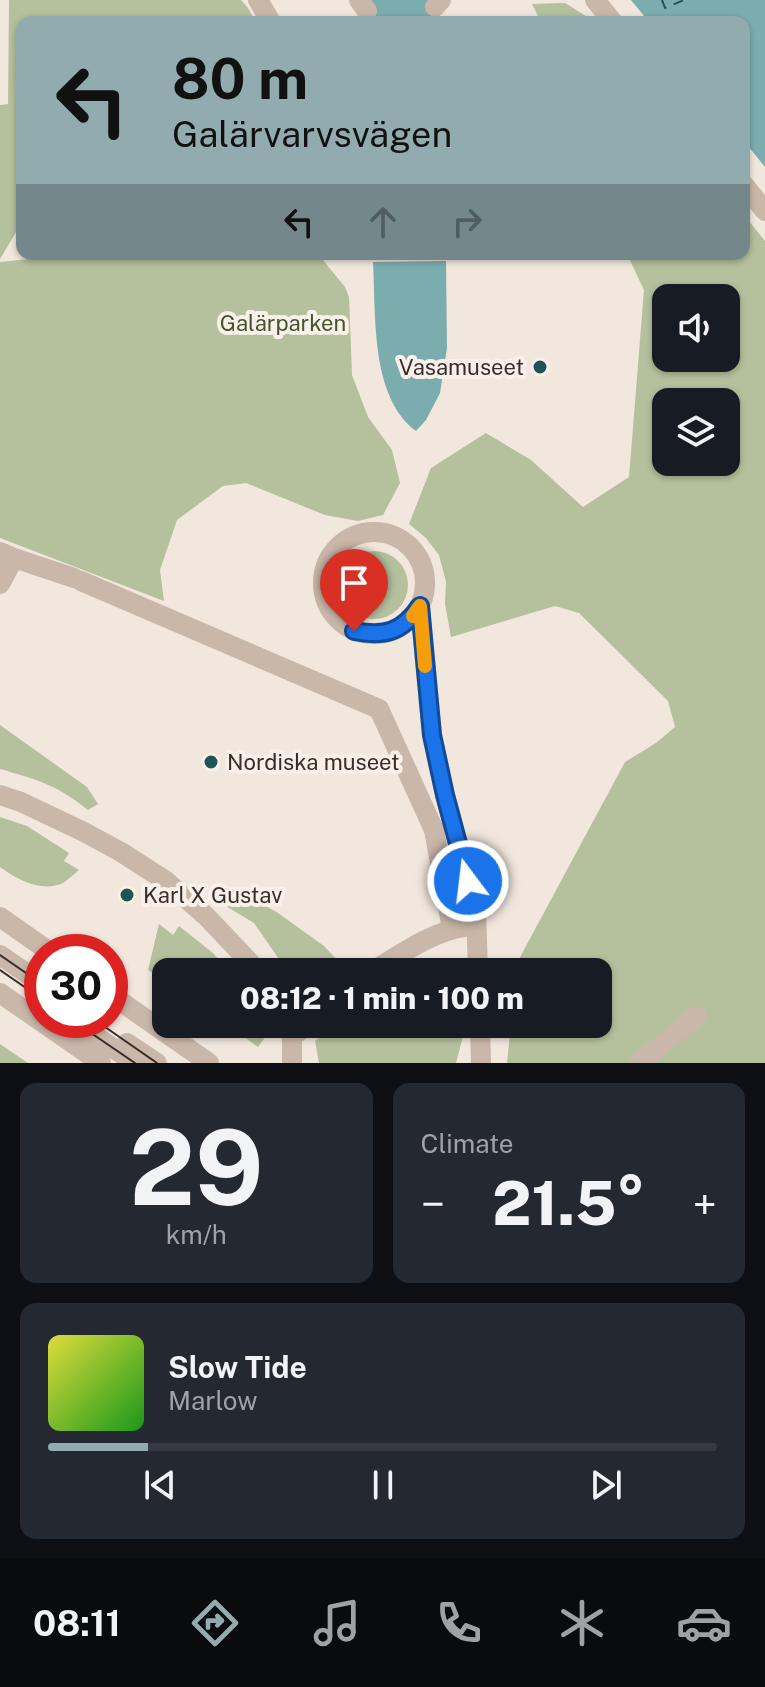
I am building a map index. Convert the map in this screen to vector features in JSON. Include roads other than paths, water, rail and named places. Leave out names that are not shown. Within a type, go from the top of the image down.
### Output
[{"type":"street","points":[[595,0],[608,16]]},
{"type":"street","points":[[750,192],[765,211]]},
{"type":"street","points":[[368,532],[385,533],[400,539],[412,549],[421,563],[425,578],[424,595],[412,618],[402,627],[389,632],[372,635],[354,631],[340,622],[329,609],[323,593],[323,576],[328,559],[338,546],[368,532]]},
{"type":"street","points":[[0,584],[7,555],[78,580],[379,709],[434,830],[452,929]]},
{"type":"street","points":[[420,606],[432,735],[476,909],[478,958]]},
{"type":"street","points":[[389,632],[424,658]]},
{"type":"street","points":[[0,795],[96,839],[166,881],[206,916],[246,958]]},
{"type":"street","points":[[0,917],[24,934]]},
{"type":"street","points":[[395,958],[452,929],[477,925]]},
{"type":"street","points":[[0,955],[24,972]]},
{"type":"street","points":[[0,970],[24,987]]},
{"type":"street","points":[[0,993],[101,1063]]},
{"type":"street","points":[[128,1007],[209,1063]]},
{"type":"street","points":[[638,1063],[697,1016]]},
{"type":"street","points":[[98,1038],[135,1063]]},
{"type":"street","points":[[121,1038],[157,1063]]},
{"type":"street","points":[[292,1063],[295,1038]]},
{"type":"street","points":[[480,1038],[481,1063]]},
{"type":"water","points":[[369,0],[433,0],[435,16],[368,16]]},
{"type":"water","points":[[631,0],[765,0],[765,167],[750,148],[750,16],[644,16]]},
{"type":"water","points":[[446,261],[447,348],[440,393],[426,420],[416,431],[401,416],[390,398],[383,376],[378,353],[373,262]]},
{"type":"tram line","points":[[0,955],[24,972]]},
{"type":"tram line","points":[[0,970],[24,987]]},
{"type":"tram line","points":[[98,1038],[135,1063]]},
{"type":"tram line","points":[[121,1038],[157,1063]]},
{"type":"place","name":"Vasamuseet","points":[[540,367]]},
{"type":"place","name":"Nordiska museet","points":[[211,762]]},
{"type":"place","name":"Karl X Gustav","points":[[127,895]]},
{"type":"park label","name":"Galärparken","points":[[283,323]]}]
